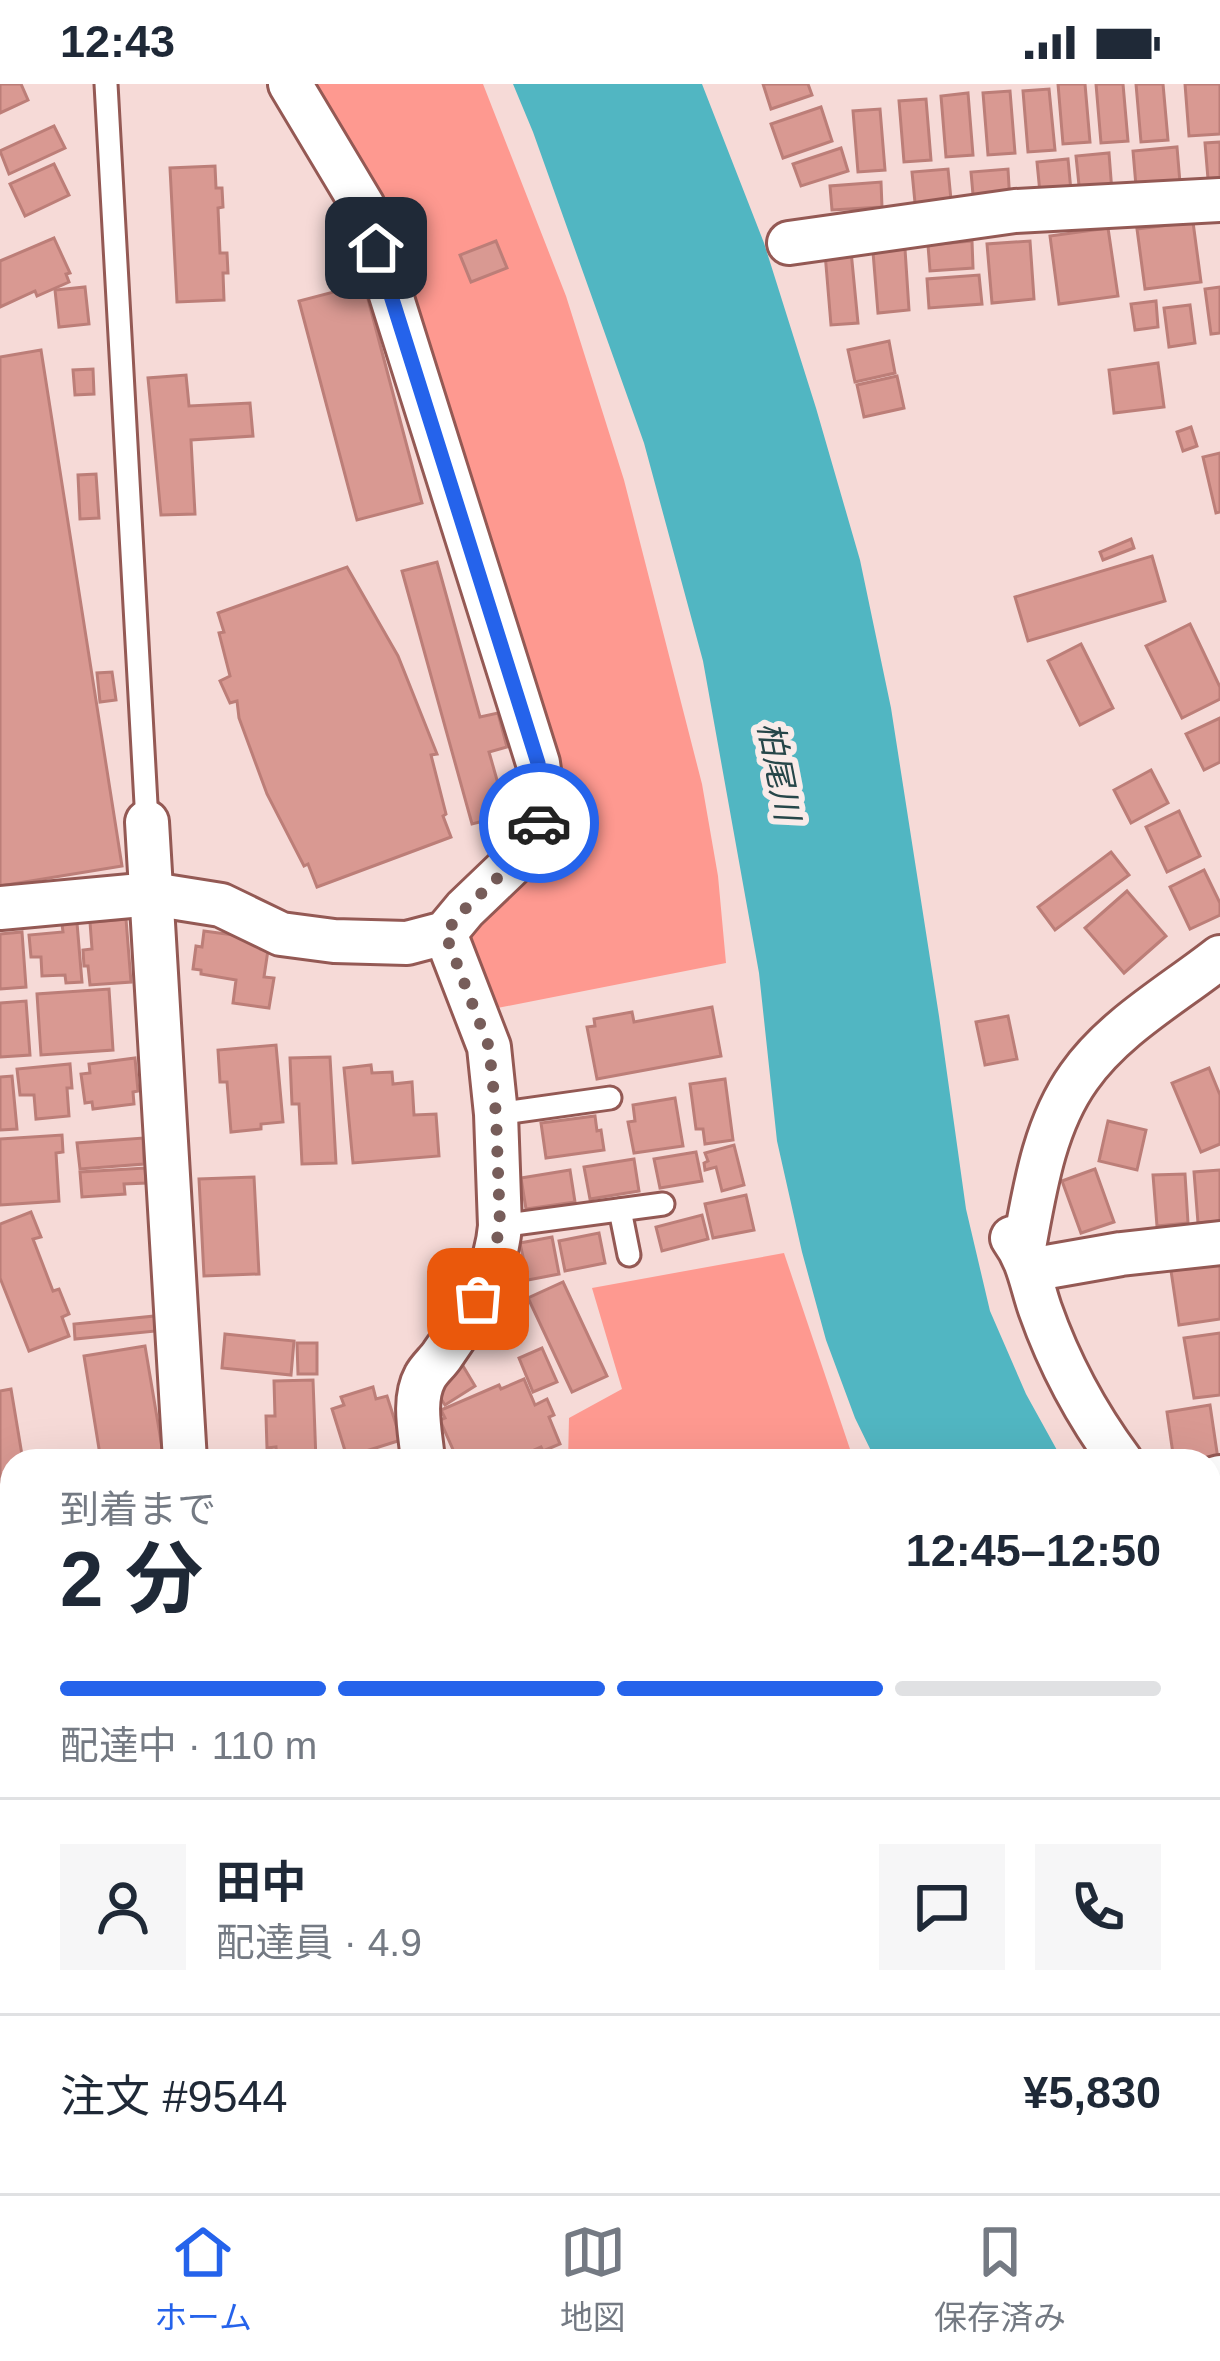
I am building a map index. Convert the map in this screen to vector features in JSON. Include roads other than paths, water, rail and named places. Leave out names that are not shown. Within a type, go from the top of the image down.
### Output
[{"type":"street","points":[[0,908],[152,894],[221,905],[281,934],[407,943],[445,933],[511,865],[544,814],[538,763],[362,206],[290,84]]},
{"type":"street","points":[[789,243],[1015,212],[1220,200]]},
{"type":"street","points":[[147,822],[184,1449]]},
{"type":"street","points":[[422,1449],[418,1403],[424,1377],[478,1299],[500,1226],[489,1047],[445,933]]},
{"type":"street","points":[[1112,1449],[1094,1425],[1060,1356],[1022,1254],[1035,1185],[1053,1127],[1078,1077],[1115,1037],[1220,957]]},
{"type":"street","points":[[1022,1254],[1120,1254],[1220,1243]]},
{"type":"lane","points":[[106,84],[147,822]]},
{"type":"lane","points":[[496,1114],[610,1098]]},
{"type":"lane","points":[[500,1226],[663,1204]]},
{"type":"lane","points":[[620,1210],[628,1255]]},
{"type":"water","name":"柏尾川","points":[[513,84],[702,84],[764,243],[860,560],[891,708],[966,1209],[990,1311],[1056,1449],[870,1449],[855,1418],[826,1340],[777,1141],[759,973],[703,661],[644,443]]}]
